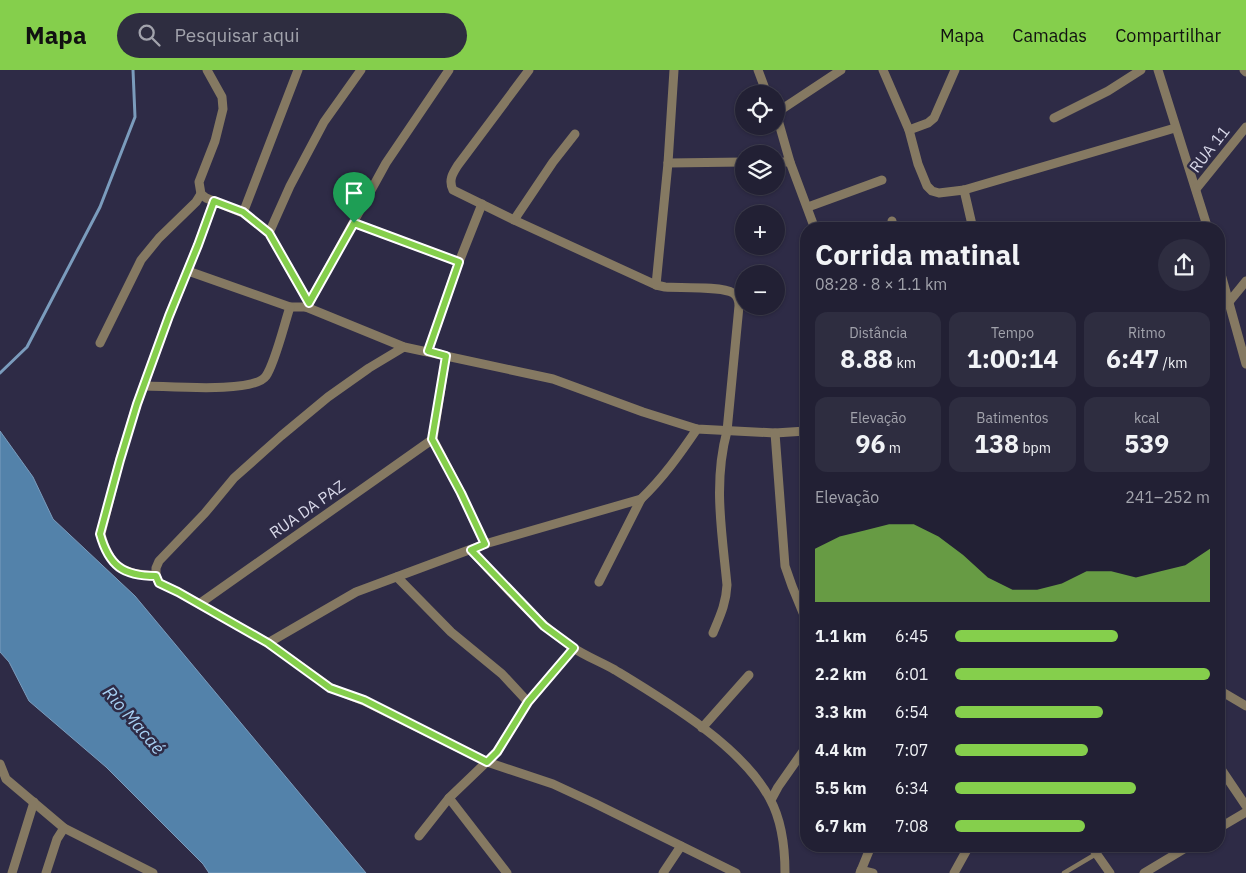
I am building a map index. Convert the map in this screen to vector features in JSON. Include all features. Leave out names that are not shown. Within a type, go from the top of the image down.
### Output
[{"type":"street","points":[[207,70],[222,97],[223,110],[212,150],[199,182],[202,194],[214,201],[243,212],[269,233],[308,305]]},
{"type":"street","points":[[243,212],[298,70]]},
{"type":"street","points":[[269,233],[290,186],[324,122],[361,70]]},
{"type":"street","points":[[308,305],[391,157],[448,70]]},
{"type":"street","points":[[529,70],[458,165],[450,179],[452,190],[656,285],[724,289],[734,293],[738,299],[739,306],[727,431],[722,449],[718,484],[727,594],[713,633]]},
{"type":"street","points":[[656,285],[668,163],[674,70]]},
{"type":"street","points":[[758,70],[764,85]]},
{"type":"street","points":[[813,222],[790,162],[776,113],[841,70]]},
{"type":"street","points":[[883,70],[910,130],[918,164],[927,186],[932,191],[939,193],[964,190],[1175,128]]},
{"type":"street","points":[[910,130],[922,126],[934,118],[955,70]]},
{"type":"street","points":[[1054,118],[1108,91],[1141,70]]},
{"type":"street","points":[[1158,70],[1206,222]]},
{"type":"street","name":"RUA 11","points":[[1196,189],[1246,126]]},
{"type":"street","points":[[514,220],[553,162],[575,134]]},
{"type":"street","points":[[668,163],[735,162]]},
{"type":"street","points":[[785,162],[790,162]]},
{"type":"street","points":[[808,207],[882,180]]},
{"type":"street","points":[[964,190],[971,222]]},
{"type":"street","points":[[100,343],[141,260],[148,250],[202,194]]},
{"type":"street","points":[[156,576],[140,576],[121,570],[110,558],[100,534],[120,460],[166,324],[214,201]]},
{"type":"street","points":[[428,351],[459,262],[482,204]]},
{"type":"street","points":[[354,223],[459,262]]},
{"type":"street","points":[[188,270],[290,307],[308,305],[404,347],[554,379],[643,412],[697,428],[775,433],[800,431]]},
{"type":"street","points":[[1225,303],[1229,302],[1246,281]]},
{"type":"street","points":[[1225,288],[1246,364]]},
{"type":"street","points":[[145,386],[212,388],[244,386],[261,382],[271,364],[290,307]]},
{"type":"street","points":[[404,347],[369,368],[328,397],[234,478],[205,513],[159,561],[156,568],[156,576],[159,583],[268,643],[330,688],[364,700],[487,762],[553,784],[736,873]]},
{"type":"street","points":[[446,356],[432,439],[461,493],[485,544]]},
{"type":"street","points":[[599,582],[641,499],[674,464],[697,428]]},
{"type":"street","points":[[775,433],[785,566],[800,605]]},
{"type":"street","name":"RUA DA PAZ","points":[[199,604],[432,439]]},
{"type":"street","points":[[268,643],[356,592],[397,576],[485,544],[641,499]]},
{"type":"street","points":[[471,550],[544,626],[574,648],[648,691],[702,728],[734,755],[756,778],[771,800],[780,829],[785,873]]},
{"type":"street","points":[[397,576],[451,632],[502,674],[528,702]]},
{"type":"street","points":[[419,836],[449,798],[497,752],[528,702],[574,648]]},
{"type":"street","points":[[702,728],[749,676]]},
{"type":"street","points":[[1225,694],[1246,706]]},
{"type":"street","points":[[771,800],[800,756]]},
{"type":"street","points":[[0,764],[6,779],[64,828],[153,873]]},
{"type":"street","points":[[1225,775],[1246,806]]},
{"type":"street","points":[[449,798],[507,873]]},
{"type":"street","points":[[12,873],[34,802]]},
{"type":"street","points":[[1225,824],[1246,812]]},
{"type":"street","points":[[46,873],[57,839],[64,828]]},
{"type":"street","points":[[663,873],[681,846]]},
{"type":"street","points":[[868,852],[861,871],[873,873]]},
{"type":"street","points":[[954,873],[966,852]]},
{"type":"street","points":[[1095,852],[1110,873]]},
{"type":"street","points":[[1144,873],[1179,852]]},
{"type":"lane","points":[[1064,873],[1091,852]]},
{"type":"water","name":"Rio Macaé","points":[[0,431],[33,477],[53,519],[135,596],[366,873],[209,873],[203,864],[106,767],[29,701],[9,662],[0,652]]},
{"type":"waterway","points":[[0,373],[27,347],[100,207],[135,117],[133,70]]},
{"type":"route","points":[[214,201],[243,212],[269,233],[309,303],[354,223],[459,262],[428,351],[446,356],[432,439],[461,493],[485,544],[471,550],[544,626],[574,648],[528,702],[497,752],[487,762],[364,700],[330,688],[268,643],[159,583],[156,576],[140,576],[121,570],[110,558],[100,534],[137,404],[214,201]]}]
